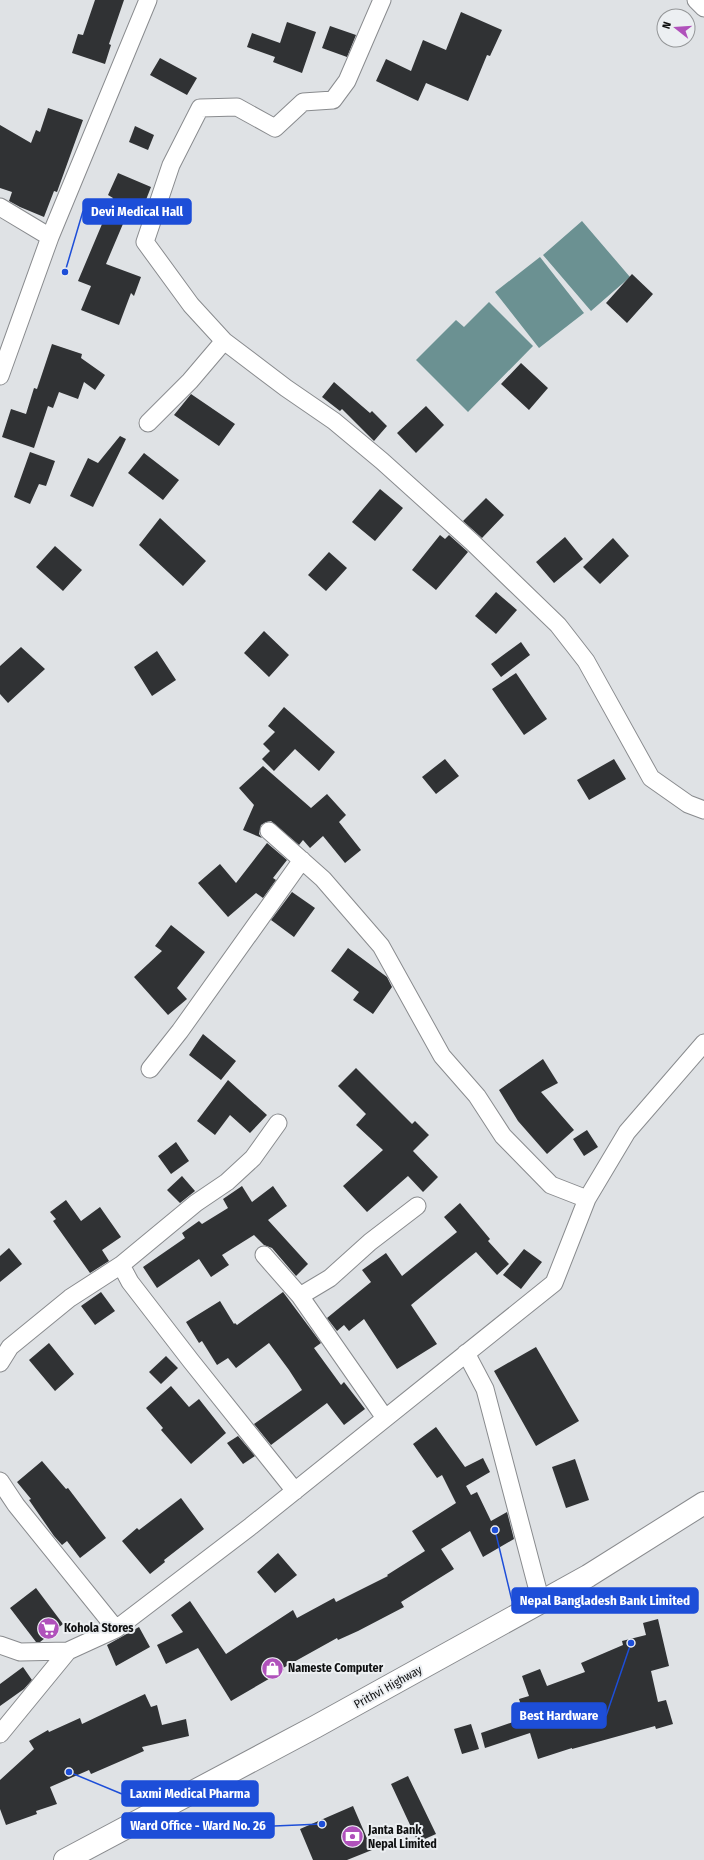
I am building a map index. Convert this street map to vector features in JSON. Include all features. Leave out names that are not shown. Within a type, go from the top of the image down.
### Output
[{"type":"highway","name":"Prithvi Highway","points":[[65,1860],[315,1727],[588,1576],[704,1503]]},
{"type":"street","points":[[0,376],[50,237],[148,0]]},
{"type":"street","points":[[382,0],[348,81],[333,100],[303,102],[276,128],[237,107],[200,108],[171,165],[145,242],[191,305],[224,341],[286,388],[334,421],[382,461],[472,542],[558,625],[586,662],[650,778],[688,804],[704,810]]},
{"type":"street","points":[[696,0],[704,8]]},
{"type":"street","points":[[0,207],[50,237]]},
{"type":"street","points":[[148,423],[190,381],[224,341]]},
{"type":"street","points":[[269,831],[324,879],[380,946],[442,1056],[477,1096],[503,1136],[551,1185],[587,1199]]},
{"type":"street","points":[[150,1069],[180,1031],[302,860]]},
{"type":"street","points":[[0,1645],[20,1652],[68,1651],[116,1629],[251,1526],[554,1283],[587,1199],[627,1132],[704,1042]]},
{"type":"street","points":[[0,1363],[10,1347],[70,1298],[121,1265],[196,1203],[227,1182],[253,1158],[278,1123]]},
{"type":"street","points":[[300,1296],[330,1278],[370,1242],[417,1206]]},
{"type":"street","points":[[264,1255],[300,1296],[385,1418]]},
{"type":"street","points":[[121,1265],[130,1282],[295,1491]]},
{"type":"street","points":[[466,1353],[485,1390],[541,1602]]},
{"type":"street","points":[[0,1481],[16,1505],[116,1629]]},
{"type":"street","points":[[0,1734],[68,1651]]},
{"type":"water","points":[[582,221],[630,277],[591,311],[543,255]]},
{"type":"water","points":[[540,257],[584,313],[539,348],[495,292]]},
{"type":"water","points":[[489,302],[533,346],[468,412],[416,360],[456,320],[464,327]]},
{"type":"building","points":[[95,0],[124,0],[109,44],[111,45],[105,64],[72,53],[78,34],[83,35]]},
{"type":"building","points":[[461,12],[502,30],[490,56],[487,55],[468,101],[426,83],[418,101],[376,81],[386,59],[411,71],[423,40],[446,50]]},
{"type":"building","points":[[287,22],[316,32],[302,73],[273,62],[275,57],[247,47],[252,33],[280,43]]},
{"type":"building","points":[[330,26],[356,35],[347,57],[322,48]]},
{"type":"building","points":[[160,58],[197,78],[187,95],[150,75]]},
{"type":"building","points":[[48,108],[83,120],[57,192],[54,191],[44,217],[9,201],[12,192],[0,188],[0,125],[31,143],[36,130],[40,132]]},
{"type":"building","points":[[135,126],[154,135],[148,150],[129,142]]},
{"type":"building","points":[[118,173],[151,187],[142,210],[131,205],[106,264],[141,277],[134,296],[131,293],[119,325],[81,310],[91,286],[78,281],[113,198],[108,195]]},
{"type":"building","points":[[632,274],[653,294],[627,323],[606,303]]},
{"type":"building","points":[[52,344],[82,354],[81,358],[105,375],[95,390],[84,382],[78,399],[59,392],[53,408],[48,406],[34,448],[2,437],[11,409],[26,414],[34,388],[37,389]]},
{"type":"building","points":[[521,363],[548,388],[529,410],[501,384]]},
{"type":"building","points":[[334,382],[370,413],[372,411],[387,426],[374,441],[342,409],[340,411],[322,397]]},
{"type":"building","points":[[191,394],[235,424],[219,446],[174,415]]},
{"type":"building","points":[[426,406],[444,425],[416,453],[397,433]]},
{"type":"building","points":[[120,436],[126,439],[93,507],[70,496],[88,458],[98,463]]},
{"type":"building","points":[[30,452],[55,461],[46,486],[39,484],[30,504],[14,497]]},
{"type":"building","points":[[144,453],[179,480],[163,500],[128,473]]},
{"type":"building","points":[[380,489],[403,508],[375,541],[352,522]]},
{"type":"building","points":[[486,498],[504,515],[482,538],[463,521]]},
{"type":"building","points":[[160,518],[206,561],[183,586],[139,545]]},
{"type":"building","points":[[440,535],[445,539],[449,535],[468,552],[436,590],[412,570]]},
{"type":"building","points":[[565,537],[583,559],[554,583],[536,562]]},
{"type":"building","points":[[613,538],[629,556],[600,584],[583,567]]},
{"type":"building","points":[[55,546],[82,570],[63,591],[36,567]]},
{"type":"building","points":[[329,552],[347,568],[326,591],[308,575]]},
{"type":"building","points":[[496,592],[517,610],[496,634],[475,616]]},
{"type":"building","points":[[264,631],[289,655],[269,677],[244,653]]},
{"type":"building","points":[[521,642],[530,655],[501,677],[491,664]]},
{"type":"building","points":[[21,647],[45,669],[8,703],[0,694],[0,666]]},
{"type":"building","points":[[157,651],[176,680],[152,696],[134,667]]},
{"type":"building","points":[[516,673],[547,719],[524,735],[492,689]]},
{"type":"building","points":[[284,707],[335,752],[319,771],[295,749],[274,771],[262,759],[270,751],[263,744],[275,732],[268,726]]},
{"type":"building","points":[[445,759],[459,776],[436,794],[422,777]]},
{"type":"building","points":[[614,759],[626,779],[589,800],[577,780]]},
{"type":"building","points":[[263,766],[311,808],[327,794],[346,815],[339,822],[361,850],[345,863],[323,836],[310,848],[303,840],[299,845],[271,821],[261,825],[259,834],[262,838],[243,830],[254,805],[239,788]]},
{"type":"building","points":[[267,843],[287,860],[273,878],[276,880],[263,898],[256,893],[228,917],[198,883],[220,864],[236,883]]},
{"type":"building","points":[[292,892],[315,908],[294,937],[271,920]]},
{"type":"building","points":[[171,925],[205,952],[177,988],[187,999],[168,1015],[134,977],[162,951],[155,946]]},
{"type":"building","points":[[348,948],[387,977],[392,987],[373,1014],[353,1000],[359,992],[331,971]]},
{"type":"building","points":[[203,1034],[236,1061],[221,1080],[189,1055]]},
{"type":"building","points":[[543,1059],[558,1083],[541,1092],[574,1130],[547,1154],[518,1121],[499,1090]]},
{"type":"building","points":[[356,1068],[412,1124],[415,1121],[429,1135],[413,1151],[438,1177],[423,1192],[408,1176],[367,1212],[343,1186],[383,1150],[356,1125],[366,1114],[338,1086]]},
{"type":"building","points":[[228,1080],[267,1115],[250,1133],[230,1115],[215,1135],[197,1121]]},
{"type":"building","points":[[587,1130],[598,1147],[584,1156],[573,1139]]},
{"type":"building","points":[[176,1142],[189,1161],[171,1174],[158,1156]]},
{"type":"building","points":[[182,1176],[195,1191],[180,1203],[167,1190]]},
{"type":"building","points":[[242,1186],[252,1202],[273,1186],[287,1206],[268,1220],[308,1264],[296,1276],[272,1248],[264,1245],[254,1235],[222,1255],[229,1265],[211,1277],[199,1259],[157,1288],[143,1267],[185,1238],[182,1233],[199,1221],[202,1224],[228,1208],[223,1199]]},
{"type":"building","points":[[66,1200],[81,1221],[100,1207],[121,1237],[102,1250],[109,1261],[90,1273],[53,1221],[56,1219],[50,1212]]},
{"type":"building","points":[[460,1203],[490,1239],[488,1241],[509,1264],[497,1275],[476,1252],[411,1305],[437,1344],[397,1369],[364,1319],[349,1331],[344,1325],[337,1331],[327,1318],[371,1282],[362,1270],[386,1253],[402,1276],[457,1232],[444,1217]]},
{"type":"building","points":[[9,1248],[22,1264],[0,1282],[0,1256]]},
{"type":"building","points":[[524,1249],[542,1262],[521,1289],[503,1275]]},
{"type":"building","points":[[101,1292],[115,1311],[95,1325],[81,1306]]},
{"type":"building","points":[[283,1292],[321,1343],[314,1348],[341,1385],[344,1382],[365,1409],[344,1425],[327,1403],[271,1445],[254,1424],[302,1390],[289,1370],[269,1343],[236,1368],[228,1358],[217,1365],[202,1341],[199,1343],[186,1322],[220,1301],[234,1324],[235,1323],[237,1325]]},
{"type":"building","points":[[49,1343],[74,1374],[55,1391],[29,1360]]},
{"type":"building","points":[[536,1347],[579,1421],[536,1446],[494,1371]]},
{"type":"building","points":[[166,1356],[178,1368],[161,1384],[149,1372]]},
{"type":"building","points":[[171,1386],[189,1407],[199,1399],[226,1433],[191,1464],[161,1430],[163,1428],[146,1408]]},
{"type":"building","points":[[436,1427],[465,1467],[483,1458],[490,1472],[466,1486],[471,1495],[477,1492],[491,1521],[507,1512],[514,1539],[483,1557],[470,1531],[441,1549],[454,1569],[401,1602],[404,1607],[358,1631],[338,1640],[337,1638],[283,1668],[284,1670],[231,1701],[198,1648],[166,1664],[157,1645],[183,1632],[171,1615],[190,1601],[226,1654],[293,1610],[297,1618],[334,1598],[336,1602],[388,1576],[387,1575],[425,1551],[412,1531],[456,1503],[442,1475],[437,1478],[413,1444]]},
{"type":"building","points":[[238,1436],[255,1456],[243,1464],[227,1443]]},
{"type":"building","points":[[575,1459],[589,1500],[566,1508],[552,1467]]},
{"type":"building","points":[[42,1461],[66,1489],[68,1488],[106,1538],[80,1558],[67,1541],[62,1545],[54,1536],[29,1500],[31,1499],[17,1482]]},
{"type":"building","points":[[181,1498],[204,1529],[164,1560],[165,1562],[150,1574],[122,1541],[137,1528],[139,1530]]},
{"type":"building","points":[[278,1553],[297,1575],[275,1593],[257,1572]]},
{"type":"building","points":[[36,1588],[63,1624],[40,1642],[36,1642],[10,1608]]},
{"type":"building","points":[[658,1619],[669,1666],[651,1671],[658,1702],[666,1700],[673,1724],[656,1729],[655,1726],[572,1748],[538,1759],[530,1733],[485,1748],[481,1733],[525,1718],[519,1699],[529,1696],[522,1676],[540,1669],[547,1686],[585,1672],[581,1663],[623,1645],[622,1641],[646,1635],[643,1623]]},
{"type":"building","points":[[139,1627],[150,1647],[116,1666],[107,1645]]},
{"type":"building","points":[[23,1667],[32,1680],[24,1689],[0,1706],[0,1684]]},
{"type":"building","points":[[145,1694],[151,1707],[157,1705],[162,1725],[186,1719],[189,1736],[142,1747],[144,1751],[91,1774],[89,1770],[50,1787],[57,1804],[36,1811],[37,1814],[6,1825],[0,1809],[0,1780],[34,1749],[29,1741],[48,1730],[49,1732],[80,1718],[82,1724]]},
{"type":"building","points":[[471,1724],[479,1749],[462,1754],[454,1729]]},
{"type":"building","points":[[408,1776],[436,1834],[418,1842],[391,1784]]},
{"type":"building","points":[[353,1806],[372,1850],[347,1860],[313,1860],[300,1829]]},
{"type":"place","name":"Devi Medical Hall","points":[[65,272]]},
{"type":"place","name":"Nepal Bangladesh Bank Limited","points":[[495,1530]]},
{"type":"place","name":"Kohola Stores","points":[[48,1628]]},
{"type":"place","name":"Best Hardware","points":[[631,1643]]},
{"type":"place","name":"Nameste Computer","points":[[273,1668]]},
{"type":"place","name":"Laxmi Medical Pharma","points":[[69,1772]]},
{"type":"place","name":"Ward Office - Ward No. 26","points":[[322,1824]]},
{"type":"place","name":"Janta Bank Nepal Limited","points":[[353,1837]]}]
